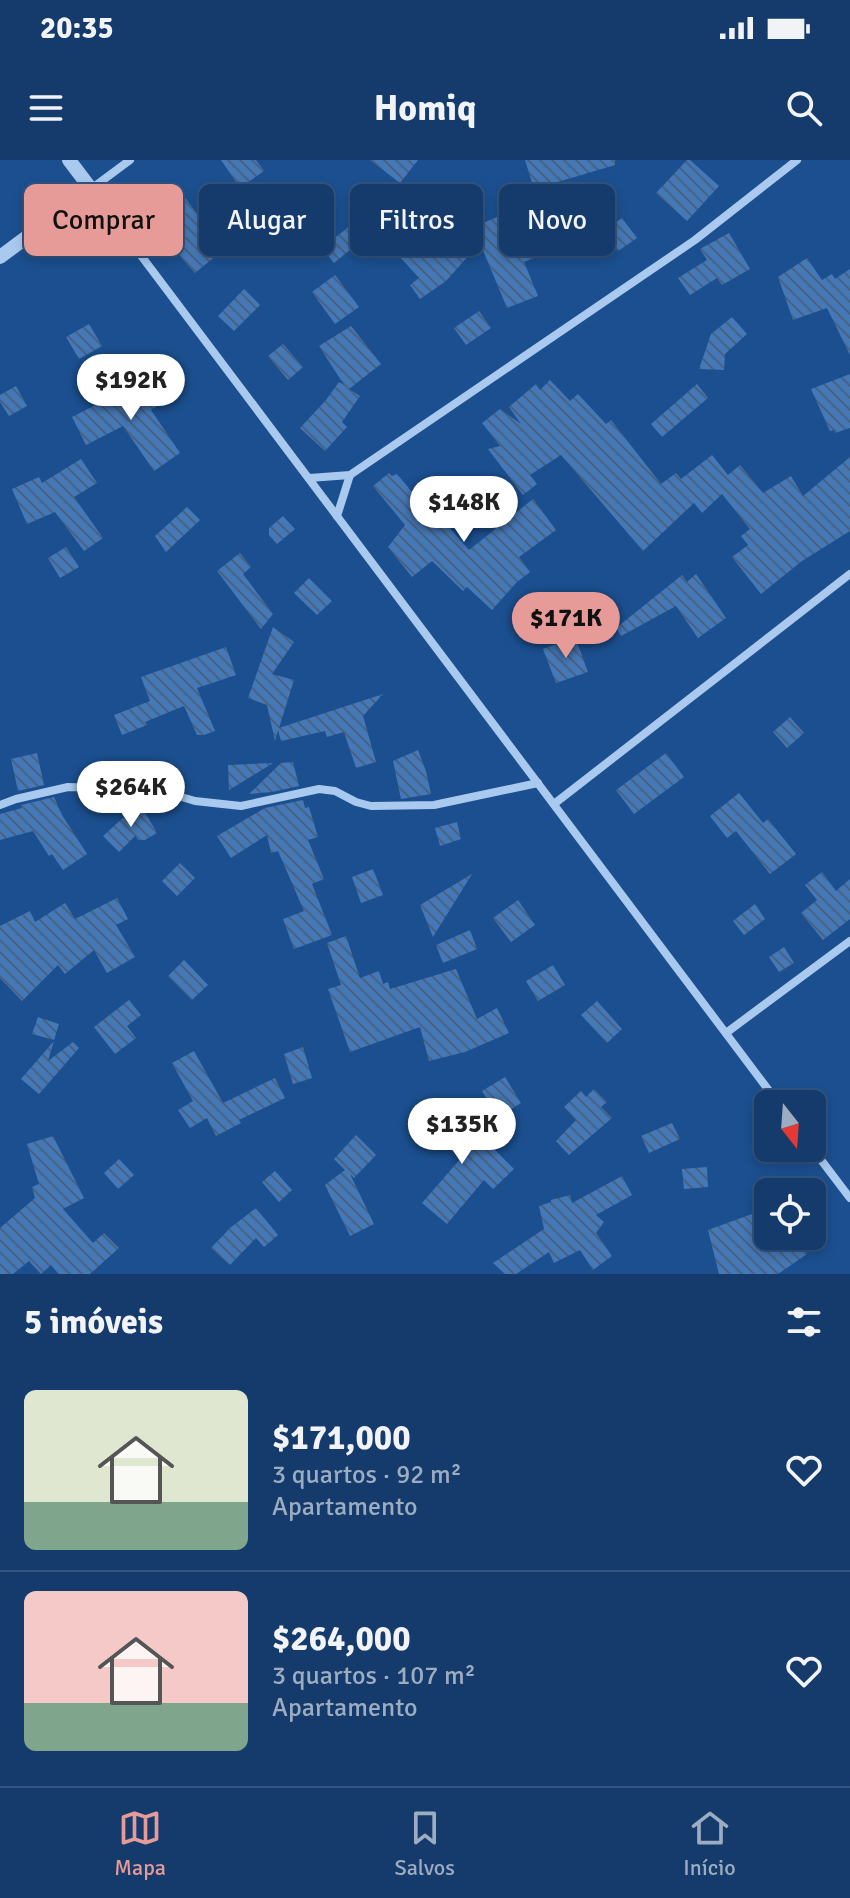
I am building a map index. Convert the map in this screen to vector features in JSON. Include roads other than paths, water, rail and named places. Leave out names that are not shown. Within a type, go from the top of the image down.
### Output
[{"type":"street","points":[[69,160],[87,184]]},
{"type":"street","points":[[98,184],[130,160]]},
{"type":"street","points":[[309,478],[350,475],[695,240],[797,160]]},
{"type":"street","points":[[0,257],[24,239]]},
{"type":"street","points":[[142,256],[769,1090]]},
{"type":"street","points":[[337,516],[350,475]]},
{"type":"street","points":[[554,804],[850,574]]},
{"type":"street","points":[[0,805],[68,787],[158,790],[195,801],[241,806],[319,789],[335,791],[371,806],[434,805],[538,783]]},
{"type":"street","points":[[726,1033],[850,941]]},
{"type":"street","points":[[823,1162],[850,1198]]}]
